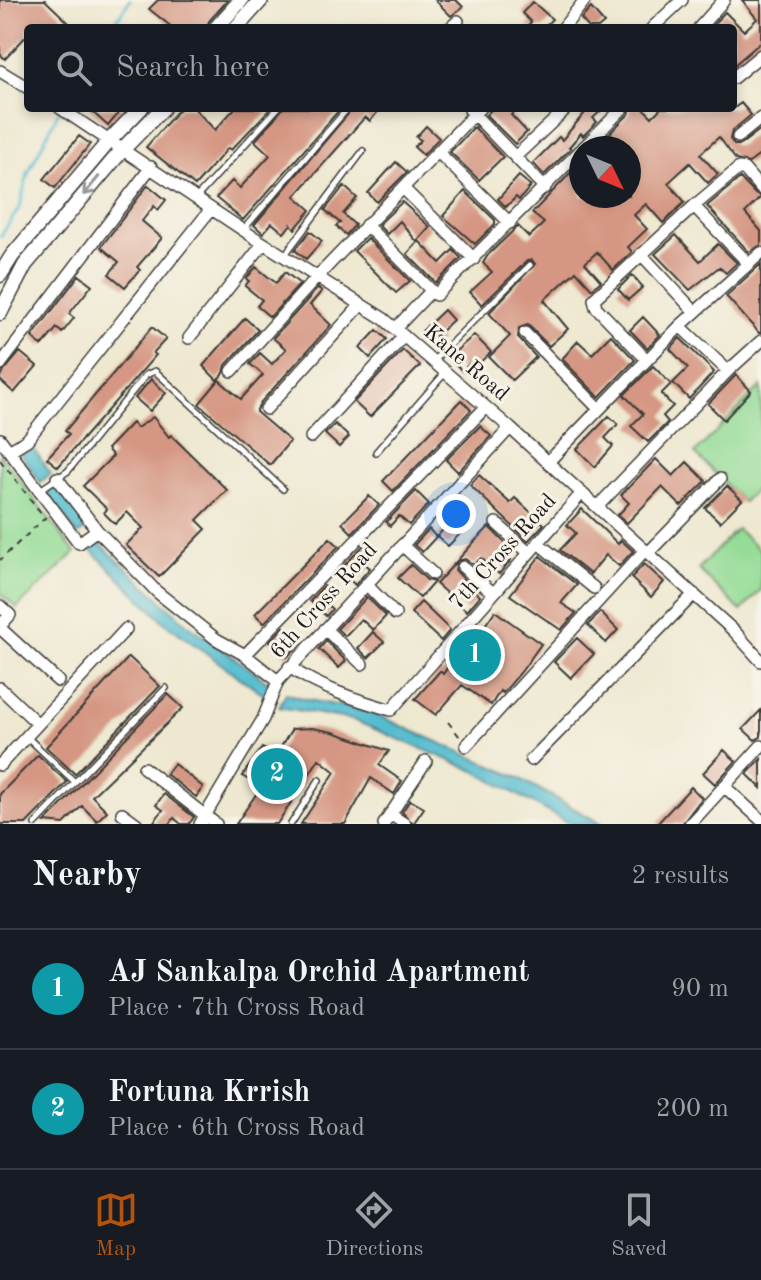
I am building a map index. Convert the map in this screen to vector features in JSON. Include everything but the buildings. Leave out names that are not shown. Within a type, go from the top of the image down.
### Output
[{"type":"street","points":[[220,24],[241,0]]},
{"type":"street","points":[[240,24],[261,0]]},
{"type":"street","points":[[566,24],[585,0]]},
{"type":"street","points":[[656,24],[682,0]]},
{"type":"street","points":[[703,24],[724,0]]},
{"type":"street","points":[[737,75],[761,55]]},
{"type":"street","points":[[0,71],[24,86]]},
{"type":"street","name":"Kane Road","points":[[66,112],[399,332],[694,594],[761,661]]},
{"type":"street","points":[[0,275],[12,256],[137,112]]},
{"type":"street","points":[[0,313],[25,265],[123,149],[159,112]]},
{"type":"street","points":[[232,371],[472,112]]},
{"type":"street","points":[[476,112],[545,188]]},
{"type":"street","points":[[515,157],[563,112]]},
{"type":"street","points":[[595,136],[619,112]]},
{"type":"street","points":[[738,137],[761,118]]},
{"type":"street","points":[[438,152],[510,223]]},
{"type":"street","points":[[366,225],[436,295],[569,163]]},
{"type":"street","points":[[0,365],[151,167]]},
{"type":"street","points":[[647,360],[594,304],[594,299],[739,168],[744,169],[761,189]]},
{"type":"street","points":[[403,188],[474,259]]},
{"type":"street","points":[[694,206],[748,263]]},
{"type":"street","points":[[13,449],[211,209]]},
{"type":"street","points":[[189,338],[263,244]]},
{"type":"street","points":[[548,462],[680,326],[761,253]]},
{"type":"street","points":[[641,254],[695,312]]},
{"type":"street","points":[[311,437],[430,292]]},
{"type":"street","points":[[266,409],[361,305]]},
{"type":"street","points":[[680,326],[728,371]]},
{"type":"street","points":[[525,333],[599,409]]},
{"type":"street","points":[[597,507],[761,341]]},
{"type":"street","points":[[245,655],[486,407]]},
{"type":"street","name":"6th Cross Road","points":[[202,820],[263,719],[276,685],[289,667],[510,428]]},
{"type":"street","points":[[0,439],[13,449],[79,543],[97,530]]},
{"type":"street","points":[[57,478],[97,530],[157,592],[216,639],[245,655],[276,685]]},
{"type":"street","points":[[466,746],[646,551],[720,479]]},
{"type":"street","name":"7th Cross Road","points":[[289,667],[319,687],[391,710],[582,493]]},
{"type":"street","points":[[496,523],[529,553]]},
{"type":"street","points":[[538,543],[594,588]]},
{"type":"street","points":[[402,545],[433,574]]},
{"type":"street","points":[[463,567],[493,593]]},
{"type":"street","points":[[366,584],[395,614]]},
{"type":"street","points":[[531,760],[694,594]]},
{"type":"street","points":[[0,606],[10,615],[0,627],[58,681]]},
{"type":"street","points":[[0,765],[126,629]]},
{"type":"street","points":[[325,629],[362,664]]},
{"type":"street","points":[[0,688],[38,724]]},
{"type":"street","points":[[690,824],[761,746]]},
{"type":"street","points":[[405,824],[387,819],[426,761]]},
{"type":"street","points":[[144,768],[202,820],[216,824]]},
{"type":"street","points":[[724,786],[761,820]]},
{"type":"street","points":[[122,813],[137,824]]},
{"type":"lane","points":[[195,198],[274,112]]},
{"type":"lane","points":[[243,230],[345,112]]},
{"type":"lane","points":[[284,257],[363,151]]},
{"type":"lane","points":[[433,360],[530,265]]},
{"type":"lane","points":[[41,489],[68,471],[146,375],[155,371],[283,489]]},
{"type":"lane","points":[[376,452],[446,373]]},
{"type":"lane","points":[[35,824],[166,688]]},
{"type":"lane","points":[[26,737],[75,782]]},
{"type":"lane","points":[[291,824],[319,780]]},
{"type":"path","points":[[0,560],[45,518],[13,449]]},
{"type":"path","points":[[448,722],[466,746]]},
{"type":"green space","points":[[761,386],[761,484],[743,502],[695,453]]},
{"type":"green space","points":[[0,454],[75,553],[17,608],[0,593]]},
{"type":"green space","points":[[737,529],[761,551],[761,590],[741,611],[698,569]]},
{"type":"water","points":[[31,445],[51,474],[40,482],[20,453]]},
{"type":"water","points":[[58,485],[89,526],[78,535],[46,492]]},
{"type":"water","points":[[96,540],[186,623],[272,685],[268,698],[165,623],[88,547]]},
{"type":"water","points":[[286,693],[370,712],[515,776],[602,824],[570,824],[475,771],[353,720],[279,707]]},
{"type":"waterway","points":[[114,24],[130,0]]},
{"type":"waterway","points":[[0,237],[20,207],[28,173],[58,112]]},
{"type":"place","name":"AJ Sankalpa Orchid Apartment","points":[[475,655]]},
{"type":"place","name":"Fortuna Krrish","points":[[277,774]]}]
